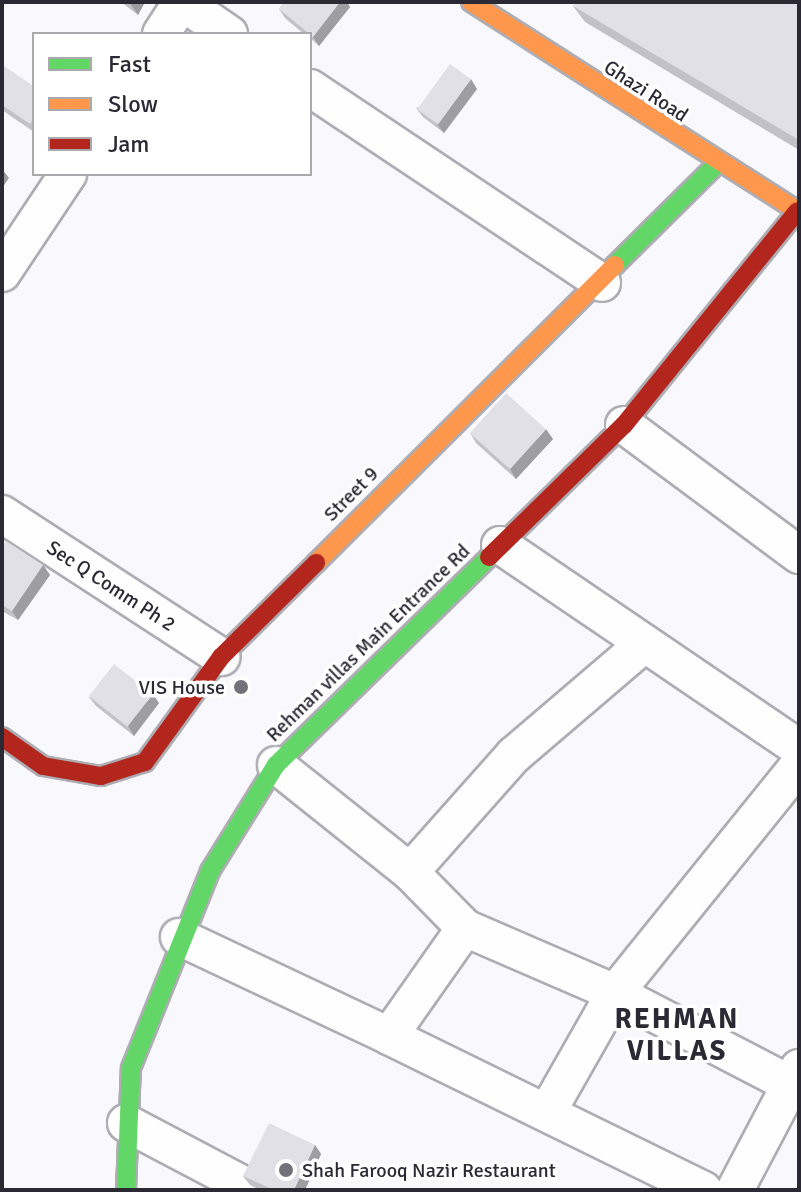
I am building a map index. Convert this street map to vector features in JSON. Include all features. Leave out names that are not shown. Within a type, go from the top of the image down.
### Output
[{"type":"street","points":[[162,32],[182,2],[226,32]]},
{"type":"street","name":"Ghazi Road","points":[[471,2],[717,164],[798,211]]},
{"type":"street","points":[[312,89],[602,283]]},
{"type":"street","name":"Street 9","points":[[2,737],[43,766],[101,776],[145,762],[221,657],[602,283],[717,164]]},
{"type":"street","points":[[2,273],[67,176]]},
{"type":"street","name":"Rehman villas Main Entrance Rd","points":[[126,1190],[126,1123],[131,1068],[179,937],[210,871],[276,765],[624,425],[798,211]]},
{"type":"street","points":[[624,425],[799,555]]},
{"type":"street","name":"Sec Q Comm Ph 2","points":[[2,514],[221,657]]},
{"type":"street","points":[[500,545],[799,748]]},
{"type":"street","points":[[410,872],[514,755],[644,644]]},
{"type":"street","points":[[276,765],[410,872],[465,928],[794,1075],[735,1190]]},
{"type":"street","points":[[549,1109],[615,993],[799,765]]},
{"type":"street","points":[[389,1036],[465,928]]},
{"type":"street","points":[[179,937],[549,1109],[703,1190]]},
{"type":"street","points":[[126,1123],[253,1190]]},
{"type":"building","points":[[284,2],[340,2],[313,37],[312,32],[307,32],[279,9]]},
{"type":"building","points":[[575,2],[799,2],[799,140],[573,6]]},
{"type":"building","points":[[450,64],[471,79],[438,125],[417,109]]},
{"type":"building","points":[[2,65],[32,86],[32,121],[30,124],[2,105]]},
{"type":"building","points":[[506,393],[546,429],[510,469],[470,433]]},
{"type":"building","points":[[6,541],[43,565],[12,611],[2,605],[2,546]]},
{"type":"building","points":[[114,664],[153,694],[127,726],[89,696]]},
{"type":"building","name":"Shah Farooq Nazir Restaurant","points":[[269,1123],[315,1145],[294,1190],[274,1190],[243,1176]]},
{"type":"traffic: fast","points":[[615,265],[717,164]]},
{"type":"traffic: fast","points":[[126,1190],[131,1068],[210,871],[276,765],[489,557]]},
{"type":"traffic: slow","points":[[471,2],[799,212]]},
{"type":"traffic: slow","points":[[316,563],[615,265]]},
{"type":"traffic: jam","points":[[489,557],[624,425],[797,211]]},
{"type":"traffic: jam","points":[[2,737],[43,766],[101,776],[145,762],[221,657],[316,563]]},
{"type":"place","name":"VIS House","points":[[241,687]]},
{"type":"place","name":"Shah Farooq Nazir Restaurant","points":[[286,1170]]},
{"type":"district","name":"REHMAN VILLAS","points":[[677,1035]]}]
